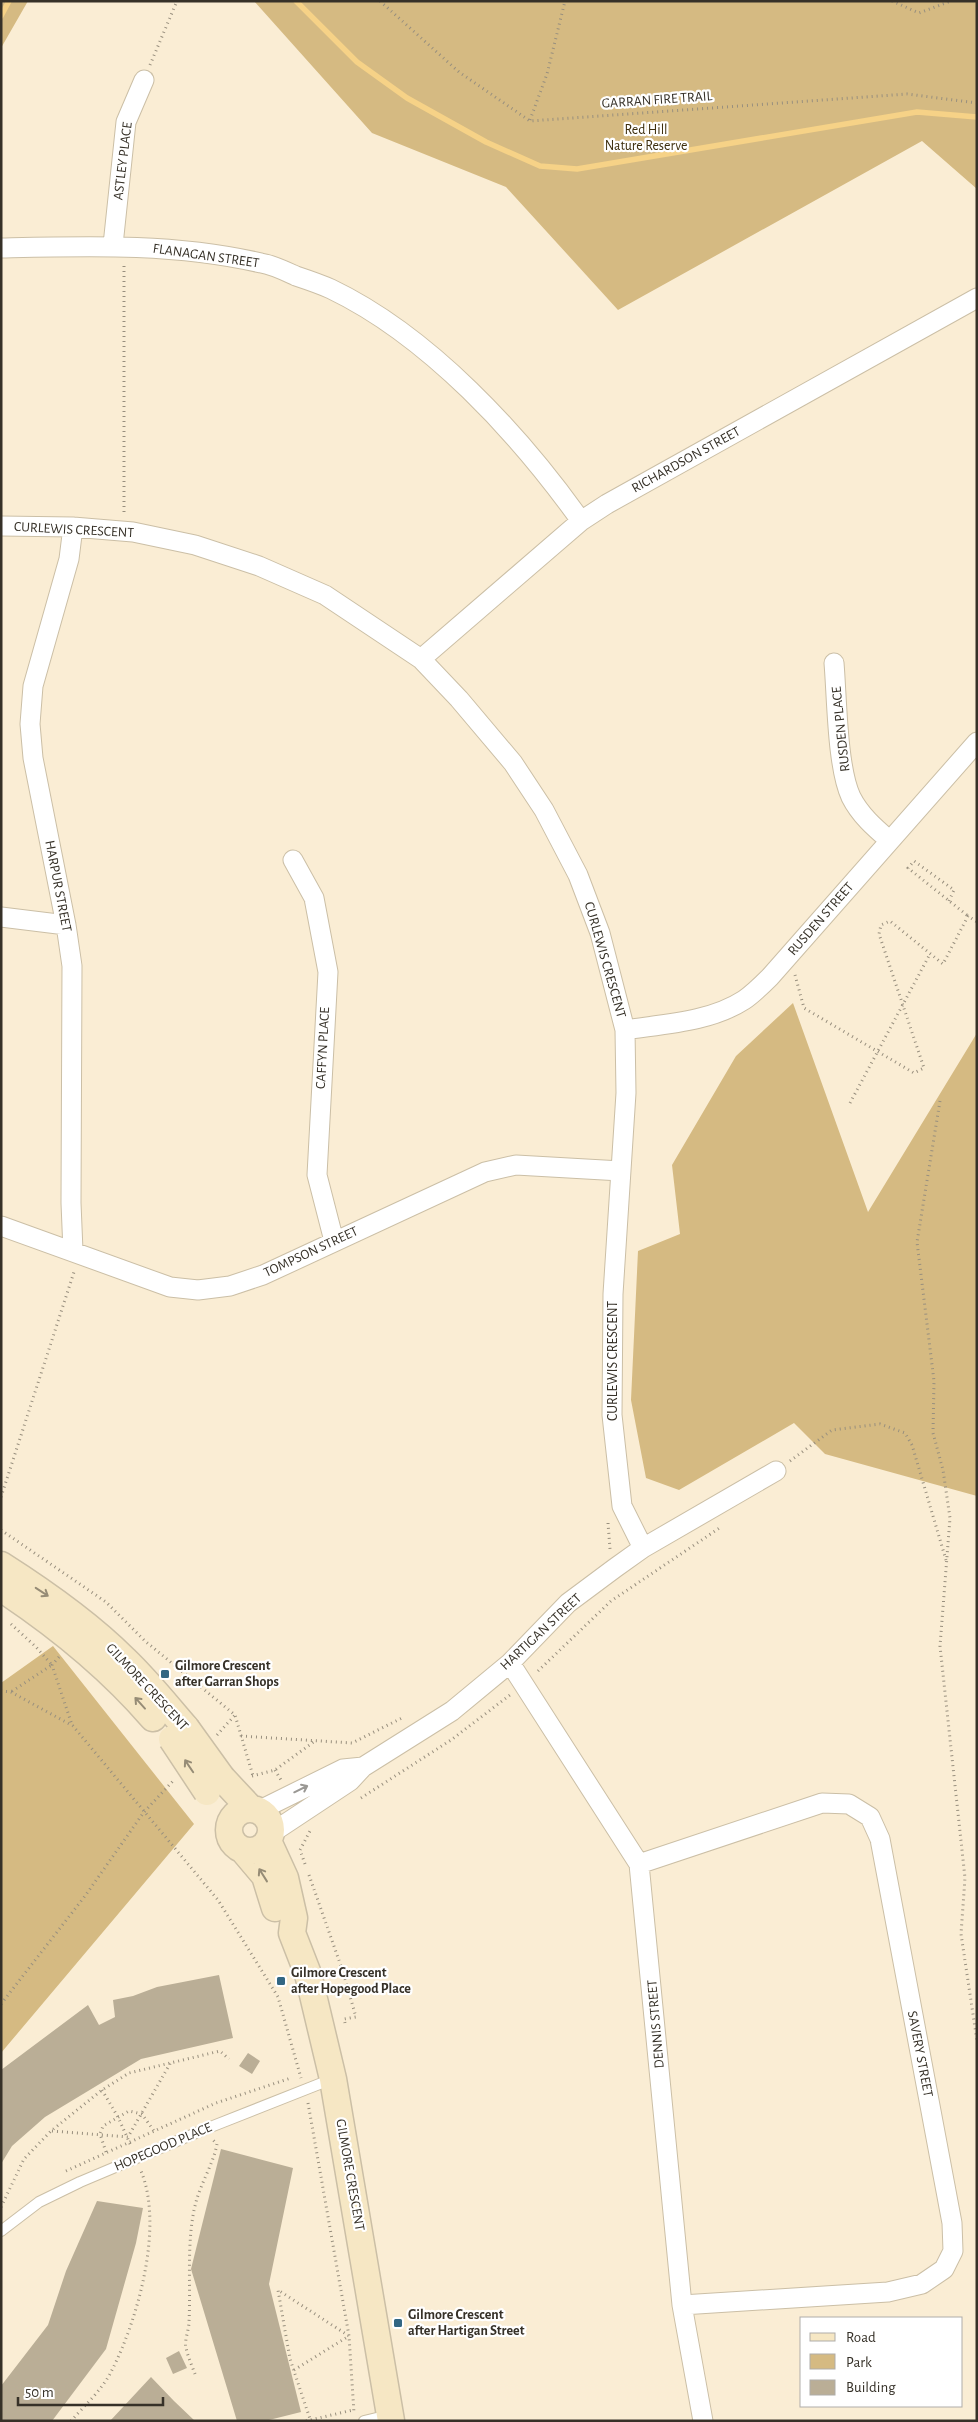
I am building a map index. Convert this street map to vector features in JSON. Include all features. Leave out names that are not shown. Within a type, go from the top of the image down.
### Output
[{"type":"street","name":"ASTLEY PLACE","points":[[118,246],[126,122],[144,80]]},
{"type":"street","name":"FLANAGAN STREET","points":[[1,248],[118,246],[200,253],[262,263],[332,289],[401,331],[458,379],[551,479],[581,521]]},
{"type":"street","name":"RICHARDSON STREET","points":[[421,659],[581,521],[607,504],[977,298]]},
{"type":"street","name":"CURLEWIS CRESCENT","points":[[1,526],[73,527],[124,532],[195,545],[259,566],[325,595],[421,659],[459,699],[513,763],[544,810],[578,875],[597,924],[625,1030],[626,1093],[614,1294],[612,1415],[622,1506],[643,1548]]},
{"type":"street","name":"HARPUR STREET","points":[[73,527],[69,559],[33,686],[30,724],[33,758],[66,925],[72,966],[71,1203],[77,1253]]},
{"type":"street","name":"RUSDEN PLACE","points":[[834,663],[844,773],[851,797],[866,820],[889,840]]},
{"type":"street","name":"RUSDEN STREET","points":[[625,1030],[684,1021],[718,1012],[744,1000],[770,977],[790,955],[977,742]]},
{"type":"street","name":"CAFFYN PLACE","points":[[293,860],[314,898],[328,972],[316,1175],[334,1242]]},
{"type":"street","points":[[1,917],[66,925]]},
{"type":"street","name":"TOMPSON STREET","points":[[1,1226],[170,1287],[198,1290],[230,1286],[263,1275],[485,1172],[516,1165],[621,1171]]},
{"type":"street","name":"HARTIGAN STREET","points":[[269,1837],[350,1782],[362,1767],[452,1711],[510,1663],[568,1603],[643,1548],[776,1471]]},
{"type":"street","name":"GILMORE CRESCENT","points":[[1,1565],[51,1597],[126,1660],[179,1733]]},
{"type":"street","name":"GILMORE CRESCENT","points":[[1,1588],[39,1613],[101,1663],[135,1698],[179,1733],[254,1810]]},
{"type":"street","name":"DENNIS STREET","points":[[510,1663],[519,1690],[640,1864],[682,2305],[703,2421]]},
{"type":"street","name":"HARTIGAN STREET","points":[[254,1810],[343,1769],[362,1767]]},
{"type":"street","name":"GILMORE CRESCENT","points":[[225,1781],[229,1828]]},
{"type":"street","name":"SAVERY STREET","points":[[640,1864],[822,1803],[849,1804],[870,1817],[880,1839],[952,2223],[953,2251],[944,2269],[922,2284],[888,2292],[682,2305]]},
{"type":"street","points":[[254,1810],[268,1821],[269,1837],[258,1850],[244,1850],[232,1842],[229,1828],[236,1815],[254,1810]]},
{"type":"street","name":"GILMORE CRESCENT","points":[[269,1837],[285,1878],[294,1918],[292,1933]]},
{"type":"street","name":"GILMORE CRESCENT","points":[[244,1850],[265,1876],[282,1924],[292,1933],[308,1974],[333,2079],[390,2418]]},
{"type":"lane","name":"HOPEGOOD PLACE","points":[[1,2231],[39,2202],[136,2158],[333,2079]]},
{"type":"lane","points":[[364,2421],[390,2418]]},
{"type":"path","points":[[144,80],[177,1]]},
{"type":"path","points":[[380,1],[459,72],[530,120],[547,74],[565,1]]},
{"type":"path","points":[[892,1],[920,13],[950,1]]},
{"type":"path","name":"GARRAN FIRE TRAIL","points":[[530,120],[907,94],[977,103]]},
{"type":"path","points":[[118,246],[124,532]]},
{"type":"path","points":[[949,901],[954,890],[914,862],[908,868],[949,901],[968,916],[977,922]]},
{"type":"path","points":[[790,955],[804,1008],[914,1073],[924,1068],[879,934],[881,924],[890,921],[943,964],[968,916]]},
{"type":"path","points":[[850,1103],[930,954]]},
{"type":"path","points":[[940,1101],[917,1242],[934,1381],[933,1434],[944,1470],[950,1518],[940,1646],[965,1878],[961,1934],[977,2041]]},
{"type":"path","points":[[1,1498],[77,1253]]},
{"type":"path","points":[[776,1471],[832,1430],[880,1424],[895,1428],[905,1434],[912,1444],[947,1563]]},
{"type":"path","points":[[360,1799],[451,1740],[519,1690],[612,1601],[729,1522]]},
{"type":"path","points":[[1,1530],[106,1602],[145,1640],[235,1715],[253,1777]]},
{"type":"path","points":[[604,1551],[610,1546]]},
{"type":"path","points":[[6,1620],[36,1647],[52,1665],[72,1726]]},
{"type":"path","points":[[11,1692],[52,1665]]},
{"type":"path","points":[[509,1696],[519,1690]]},
{"type":"path","points":[[1,1691],[11,1692],[72,1726],[218,1900],[278,1997],[300,2074]]},
{"type":"path","points":[[241,1736],[352,1743],[412,1712]]},
{"type":"path","points":[[225,1781],[253,1777],[275,1770],[315,1741]]},
{"type":"path","points":[[1,2004],[85,1896],[144,1812]]},
{"type":"path","points":[[310,1831],[318,1825]]},
{"type":"path","points":[[1,2207],[24,2159],[51,2131],[102,2090],[129,2073],[171,2062],[220,2051],[229,2058]]},
{"type":"path","points":[[128,2137],[171,2062]]},
{"type":"path","points":[[71,2421],[112,2372],[131,2321],[144,2273],[151,2234],[151,2206],[145,2179],[128,2137],[102,2090]]},
{"type":"path","points":[[106,2152],[100,2134],[103,2126],[129,2112],[142,2114],[154,2131]]},
{"type":"path","points":[[312,2116],[349,2336],[353,2410],[308,2420],[294,2370],[278,2290],[349,2336]]},
{"type":"path","points":[[195,2374],[185,2346],[189,2331],[190,2236],[195,2204],[204,2176],[216,2151],[217,2144],[210,2136],[208,2128]]},
{"type":"path","points":[[51,2131],[128,2137]]},
{"type":"path","points":[[294,2370],[349,2336]]},
{"type":"green space","points":[[1,1],[28,1],[1,48]]},
{"type":"green space","name":"Red Hill Nature Reserve","points":[[254,1],[977,1],[977,189],[922,141],[618,310],[506,187],[372,133]]},
{"type":"green space","points":[[793,1003],[868,1212],[977,1033],[977,1496],[825,1454],[794,1423],[679,1490],[646,1478],[631,1400],[638,1251],[680,1234],[672,1165],[736,1056]]},
{"type":"green space","points":[[53,1646],[194,1824],[1,2053],[1,1683]]},
{"type":"building","points":[[219,1975],[233,2038],[141,2059],[45,2117],[12,2146],[1,2164],[1,2070],[88,2005],[99,2025],[115,2017],[113,2000],[133,1996],[157,1987]]},
{"type":"building","points":[[248,2053],[260,2061],[252,2074],[239,2066]]},
{"type":"building","points":[[221,2149],[293,2168],[269,2284],[301,2412],[265,2421],[237,2421],[191,2269]]},
{"type":"building","points":[[97,2201],[143,2208],[136,2243],[106,2349],[52,2421],[1,2421],[1,2386],[48,2325],[66,2271]]},
{"type":"building","points":[[179,2351],[187,2368],[173,2374],[166,2358]]},
{"type":"building","points":[[151,2377],[174,2401],[195,2421],[110,2421]]},
{"type":"waterway","points":[[1,16],[9,1]]},
{"type":"waterway","points":[[296,1],[357,62],[407,98],[486,142],[540,166],[577,169],[917,112],[977,117]]},
{"type":"place","name":"Gilmore Crescent after Garran Shops","points":[[165,1674]]},
{"type":"place","name":"Gilmore Crescent after Hopegood Place","points":[[281,1981]]},
{"type":"place","name":"Gilmore Crescent after Hartigan Street","points":[[398,2323]]}]
